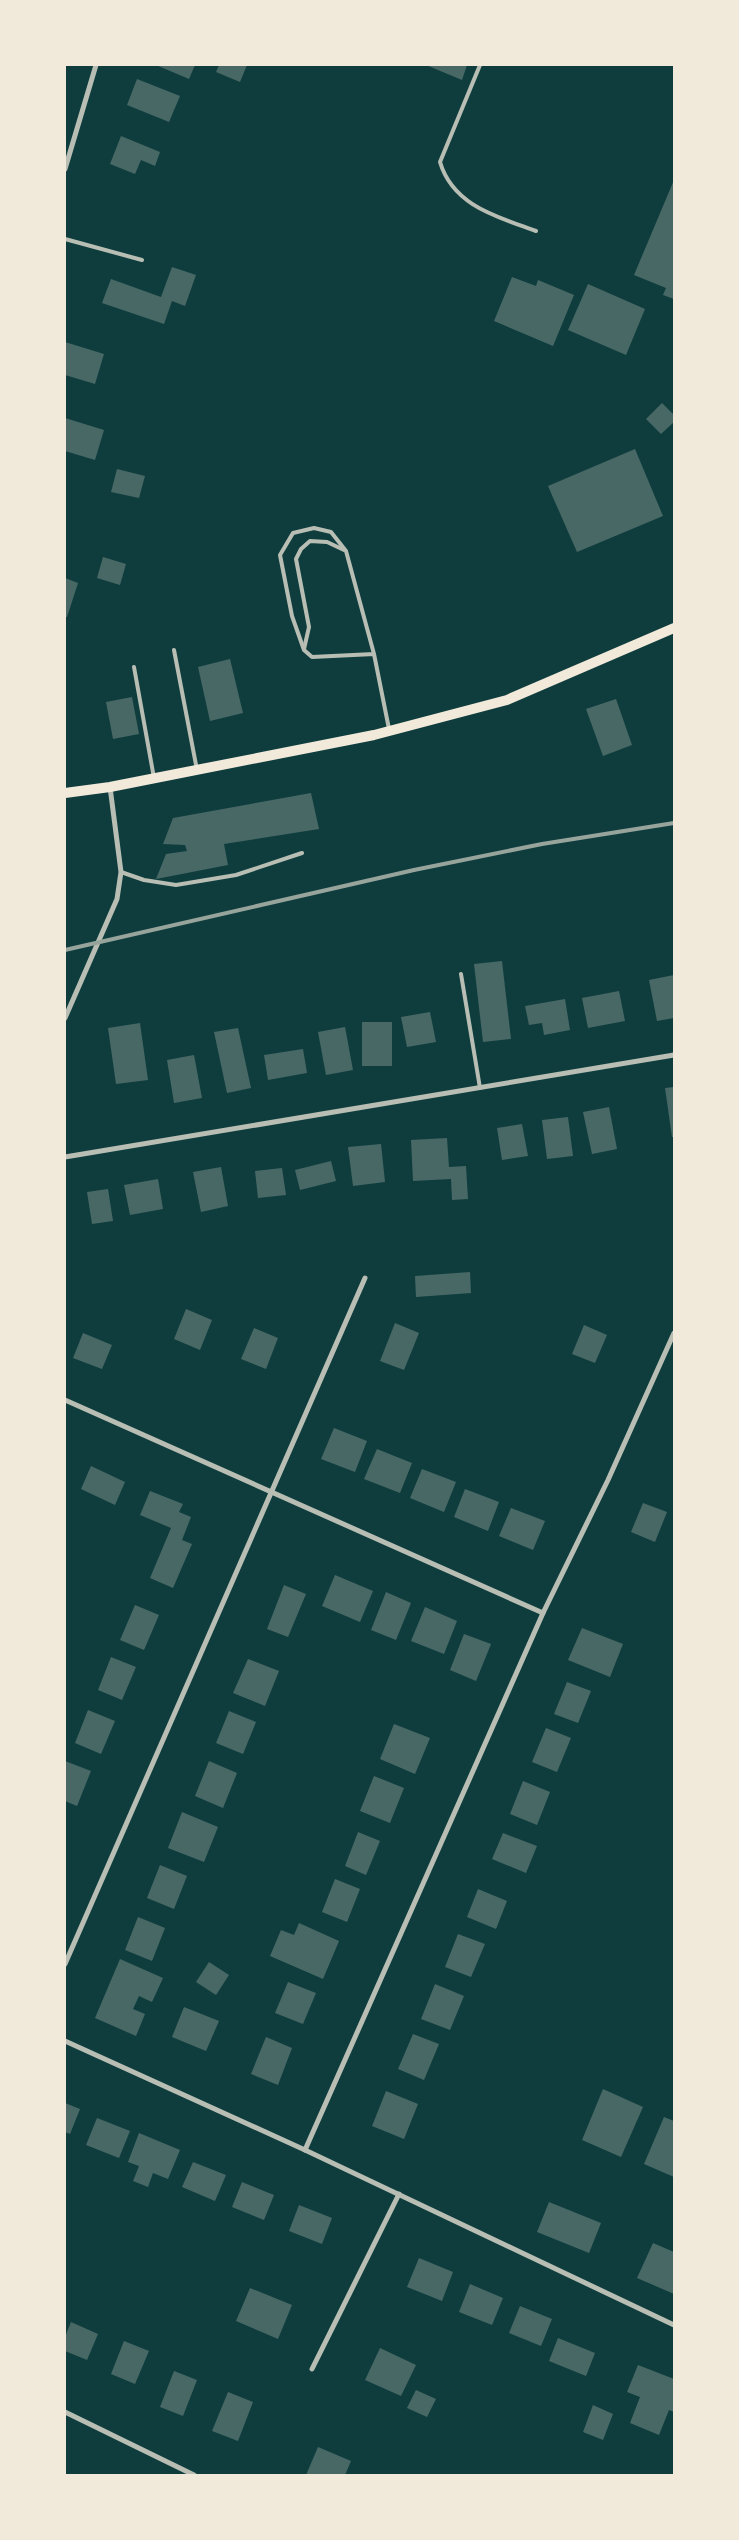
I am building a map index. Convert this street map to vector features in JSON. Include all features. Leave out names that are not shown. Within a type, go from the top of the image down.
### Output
[{"type":"main road","points":[[65,793],[110,787],[390,731],[507,700],[674,628]]},
{"type":"street","points":[[65,169],[96,65]]},
{"type":"street","points":[[65,1018],[117,899],[121,872],[110,787]]},
{"type":"street","points":[[65,1157],[674,1055]]},
{"type":"street","points":[[65,1964],[365,1278]]},
{"type":"street","points":[[305,2150],[543,1613],[608,1480],[674,1332]]},
{"type":"street","points":[[65,1400],[543,1613]]},
{"type":"street","points":[[65,2040],[305,2150],[674,2325]]},
{"type":"street","points":[[312,2369],[399,2194]]},
{"type":"street","points":[[65,2412],[194,2475]]},
{"type":"lane","points":[[480,65],[440,162],[444,178],[461,197],[485,212],[536,232]]},
{"type":"lane","points":[[65,239],[142,260]]},
{"type":"lane","points":[[374,654],[312,658],[304,650],[292,616],[280,554],[293,534],[314,528],[331,532],[346,551],[374,654],[390,731]]},
{"type":"lane","points":[[304,650],[309,627],[296,559],[301,549],[310,541],[327,542],[346,551]]},
{"type":"lane","points":[[174,650],[197,770]]},
{"type":"lane","points":[[134,667],[154,778]]},
{"type":"lane","points":[[121,872],[144,880],[176,885],[236,875],[302,853]]},
{"type":"lane","points":[[460,974],[480,1088]]},
{"type":"building","points":[[156,65],[195,65],[189,79]]},
{"type":"building","points":[[219,65],[247,65],[240,82],[216,72]]},
{"type":"building","points":[[426,65],[467,65],[462,80]]},
{"type":"building","points":[[137,79],[180,96],[169,122],[127,105]]},
{"type":"building","points":[[121,136],[160,152],[155,166],[141,160],[135,174],[110,164]]},
{"type":"building","points":[[674,180],[674,299],[663,295],[666,288],[634,275]]},
{"type":"building","points":[[172,267],[196,275],[185,306],[172,301],[164,324],[102,303],[111,279],[161,297]]},
{"type":"building","points":[[512,277],[536,286],[538,280],[574,295],[553,346],[494,321]]},
{"type":"building","points":[[588,284],[645,309],[626,355],[568,330]]},
{"type":"building","points":[[65,342],[104,354],[95,384],[65,375]]},
{"type":"building","points":[[662,403],[674,415],[674,422],[661,434],[646,419]]},
{"type":"building","points":[[65,418],[104,430],[95,460],[65,451]]},
{"type":"building","points":[[635,449],[663,516],[577,552],[548,486]]},
{"type":"building","points":[[117,469],[145,476],[139,498],[111,492]]},
{"type":"building","points":[[103,557],[126,564],[120,585],[97,578]]},
{"type":"building","points":[[65,578],[78,583],[67,617],[65,617]]},
{"type":"building","points":[[230,659],[243,713],[210,721],[198,667]]},
{"type":"building","points":[[132,697],[139,734],[113,739],[106,702]]},
{"type":"building","points":[[616,699],[632,745],[603,756],[586,709]]},
{"type":"building","points":[[311,793],[319,829],[224,844],[228,865],[156,879],[166,854],[187,851],[185,845],[163,844],[173,818]]},
{"type":"building","points":[[502,961],[511,1039],[483,1042],[474,964]]},
{"type":"building","points":[[674,975],[674,1018],[657,1021],[649,980]]},
{"type":"building","points":[[619,991],[625,1021],[588,1028],[582,998]]},
{"type":"building","points":[[565,999],[570,1030],[544,1035],[542,1023],[529,1025],[525,1006]]},
{"type":"building","points":[[430,1012],[436,1042],[407,1047],[401,1017]]},
{"type":"building","points":[[362,1022],[392,1022],[392,1066],[362,1066]]},
{"type":"building","points":[[140,1023],[148,1080],[116,1084],[108,1028]]},
{"type":"building","points":[[345,1027],[353,1070],[326,1075],[318,1032]]},
{"type":"building","points":[[238,1028],[251,1088],[227,1093],[214,1032]]},
{"type":"building","points":[[303,1049],[307,1073],[268,1080],[264,1055]]},
{"type":"building","points":[[194,1055],[202,1098],[174,1103],[167,1060]]},
{"type":"building","points":[[674,1087],[674,1137],[672,1137],[665,1088]]},
{"type":"building","points":[[609,1107],[617,1149],[592,1154],[583,1112]]},
{"type":"building","points":[[568,1117],[573,1156],[547,1159],[542,1120]]},
{"type":"building","points":[[522,1124],[528,1156],[502,1160],[497,1128]]},
{"type":"building","points":[[447,1138],[449,1167],[466,1166],[468,1199],[452,1200],[451,1179],[413,1181],[411,1140]]},
{"type":"building","points":[[381,1144],[385,1182],[353,1186],[348,1147]]},
{"type":"building","points":[[331,1161],[336,1181],[300,1190],[295,1170]]},
{"type":"building","points":[[221,1167],[228,1206],[201,1212],[193,1172]]},
{"type":"building","points":[[282,1168],[286,1195],[258,1198],[255,1171]]},
{"type":"building","points":[[158,1179],[163,1209],[130,1215],[124,1185]]},
{"type":"building","points":[[108,1189],[113,1221],[92,1224],[87,1192]]},
{"type":"building","points":[[470,1272],[471,1293],[416,1297],[415,1276]]},
{"type":"building","points":[[186,1309],[212,1320],[200,1350],[174,1339]]},
{"type":"building","points":[[395,1323],[419,1333],[404,1370],[380,1361]]},
{"type":"building","points":[[584,1325],[607,1335],[595,1363],[572,1354]]},
{"type":"building","points":[[254,1328],[278,1338],[266,1369],[241,1359]]},
{"type":"building","points":[[83,1333],[112,1345],[102,1369],[73,1358]]},
{"type":"building","points":[[334,1428],[367,1441],[355,1472],[321,1459]]},
{"type":"building","points":[[377,1449],[412,1463],[400,1493],[364,1479]]},
{"type":"building","points":[[91,1466],[125,1482],[115,1505],[81,1489]]},
{"type":"building","points":[[422,1469],[456,1482],[444,1512],[410,1498]]},
{"type":"building","points":[[465,1489],[499,1502],[488,1531],[454,1517]]},
{"type":"building","points":[[150,1491],[183,1504],[179,1512],[191,1517],[182,1540],[192,1544],[173,1588],[150,1578],[171,1528],[140,1515]]},
{"type":"building","points":[[643,1503],[667,1512],[655,1542],[631,1532]]},
{"type":"building","points":[[511,1508],[545,1521],[533,1550],[499,1536]]},
{"type":"building","points":[[335,1575],[373,1591],[360,1622],[322,1606]]},
{"type":"building","points":[[284,1585],[306,1594],[288,1637],[267,1629]]},
{"type":"building","points":[[386,1592],[411,1603],[396,1640],[371,1630]]},
{"type":"building","points":[[135,1605],[159,1615],[144,1650],[120,1640]]},
{"type":"building","points":[[425,1607],[457,1621],[444,1654],[411,1641]]},
{"type":"building","points":[[582,1628],[623,1644],[610,1677],[568,1660]]},
{"type":"building","points":[[464,1634],[491,1644],[476,1681],[450,1670]]},
{"type":"building","points":[[111,1657],[136,1667],[122,1700],[98,1690]]},
{"type":"building","points":[[248,1659],[279,1671],[265,1706],[233,1693]]},
{"type":"building","points":[[567,1682],[591,1691],[578,1723],[554,1714]]},
{"type":"building","points":[[88,1710],[115,1721],[101,1754],[75,1743]]},
{"type":"building","points":[[229,1711],[256,1722],[243,1754],[216,1743]]},
{"type":"building","points":[[394,1724],[430,1738],[415,1774],[380,1759]]},
{"type":"building","points":[[546,1728],[571,1738],[557,1772],[532,1762]]},
{"type":"building","points":[[65,1761],[91,1771],[77,1806],[65,1801]]},
{"type":"building","points":[[209,1761],[237,1773],[223,1808],[195,1796]]},
{"type":"building","points":[[374,1776],[404,1788],[390,1823],[360,1811]]},
{"type":"building","points":[[523,1781],[550,1792],[537,1825],[510,1814]]},
{"type":"building","points":[[182,1812],[218,1827],[204,1862],[168,1848]]},
{"type":"building","points":[[358,1832],[380,1841],[366,1875],[345,1866]]},
{"type":"building","points":[[503,1833],[537,1846],[526,1873],[492,1859]]},
{"type":"building","points":[[160,1865],[187,1876],[174,1909],[147,1898]]},
{"type":"building","points":[[335,1879],[360,1889],[347,1922],[322,1912]]},
{"type":"building","points":[[478,1889],[507,1901],[496,1929],[467,1917]]},
{"type":"building","points":[[138,1917],[165,1928],[152,1961],[125,1950]]},
{"type":"building","points":[[299,1923],[339,1941],[323,1979],[270,1956],[281,1930],[294,1935]]},
{"type":"building","points":[[458,1934],[485,1944],[471,1977],[445,1967]]},
{"type":"building","points":[[120,1959],[163,1978],[152,2002],[139,1996],[133,2009],[145,2014],[136,2036],[95,2018]]},
{"type":"building","points":[[209,1962],[229,1975],[216,1995],[196,1982]]},
{"type":"building","points":[[288,1982],[316,1993],[303,2024],[275,2013]]},
{"type":"building","points":[[435,1984],[464,1996],[450,2030],[421,2019]]},
{"type":"building","points":[[184,2007],[219,2021],[206,2051],[172,2037]]},
{"type":"building","points":[[413,2034],[439,2044],[424,2080],[398,2069]]},
{"type":"building","points":[[266,2037],[292,2048],[278,2085],[251,2074]]},
{"type":"building","points":[[603,2089],[643,2107],[621,2157],[582,2140]]},
{"type":"building","points":[[386,2091],[418,2104],[404,2139],[372,2126]]},
{"type":"building","points":[[65,2103],[80,2109],[70,2134],[65,2132]]},
{"type":"building","points":[[664,2117],[674,2121],[674,2177],[644,2164]]},
{"type":"building","points":[[97,2118],[130,2131],[119,2158],[86,2145]]},
{"type":"building","points":[[139,2133],[180,2150],[168,2179],[153,2173],[148,2187],[133,2181],[139,2166],[128,2162]]},
{"type":"building","points":[[193,2162],[226,2175],[215,2201],[182,2187]]},
{"type":"building","points":[[242,2182],[274,2195],[264,2220],[232,2207]]},
{"type":"building","points":[[549,2202],[601,2223],[589,2253],[537,2232]]},
{"type":"building","points":[[299,2205],[332,2218],[322,2244],[289,2231]]},
{"type":"building","points":[[653,2243],[674,2252],[674,2294],[637,2278]]},
{"type":"building","points":[[419,2258],[453,2272],[442,2301],[407,2287]]},
{"type":"building","points":[[470,2284],[503,2298],[492,2325],[459,2312]]},
{"type":"building","points":[[250,2288],[292,2305],[278,2339],[236,2321]]},
{"type":"building","points":[[520,2306],[552,2319],[541,2346],[509,2333]]},
{"type":"building","points":[[71,2322],[98,2334],[87,2360],[65,2351],[65,2337]]},
{"type":"building","points":[[558,2338],[595,2353],[586,2376],[549,2361]]},
{"type":"building","points":[[124,2341],[149,2351],[135,2384],[111,2374]]},
{"type":"building","points":[[380,2348],[416,2365],[401,2396],[365,2380]]},
{"type":"building","points":[[638,2365],[674,2379],[674,2412],[669,2410],[659,2435],[630,2423],[640,2397],[627,2392]]},
{"type":"building","points":[[174,2371],[197,2380],[183,2416],[160,2407]]},
{"type":"building","points":[[416,2390],[436,2399],[427,2417],[407,2408]]},
{"type":"building","points":[[228,2392],[253,2402],[238,2441],[212,2431]]},
{"type":"building","points":[[593,2405],[613,2414],[603,2440],[583,2432]]},
{"type":"building","points":[[318,2447],[351,2461],[345,2475],[306,2475]]},
{"type":"railway","points":[[65,950],[414,870],[542,844],[674,823]]}]
